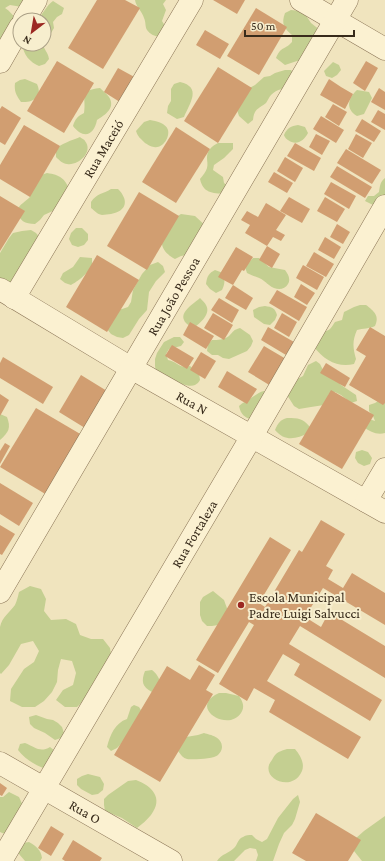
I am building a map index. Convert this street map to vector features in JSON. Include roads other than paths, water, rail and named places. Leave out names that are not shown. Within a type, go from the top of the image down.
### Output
[{"type":"street","points":[[29,12],[36,0]]},
{"type":"street","name":"Rua Maceió","points":[[7,293],[192,0]]},
{"type":"street","points":[[301,0],[385,49]]},
{"type":"street","name":"Rua João Pessoa","points":[[0,592],[347,0]]},
{"type":"street","points":[[0,62],[12,41]]},
{"type":"street","name":"Rua Fortaleza","points":[[1,861],[252,436],[385,206]]},
{"type":"street","name":"Rua N","points":[[7,293],[131,368],[385,512]]},
{"type":"street","points":[[366,501],[385,469]]},
{"type":"street","name":"Rua O","points":[[0,763],[162,859]]},
{"type":"place","name":"Escola Municipal Padre Luigi Salvucci","points":[[241,605]]}]
